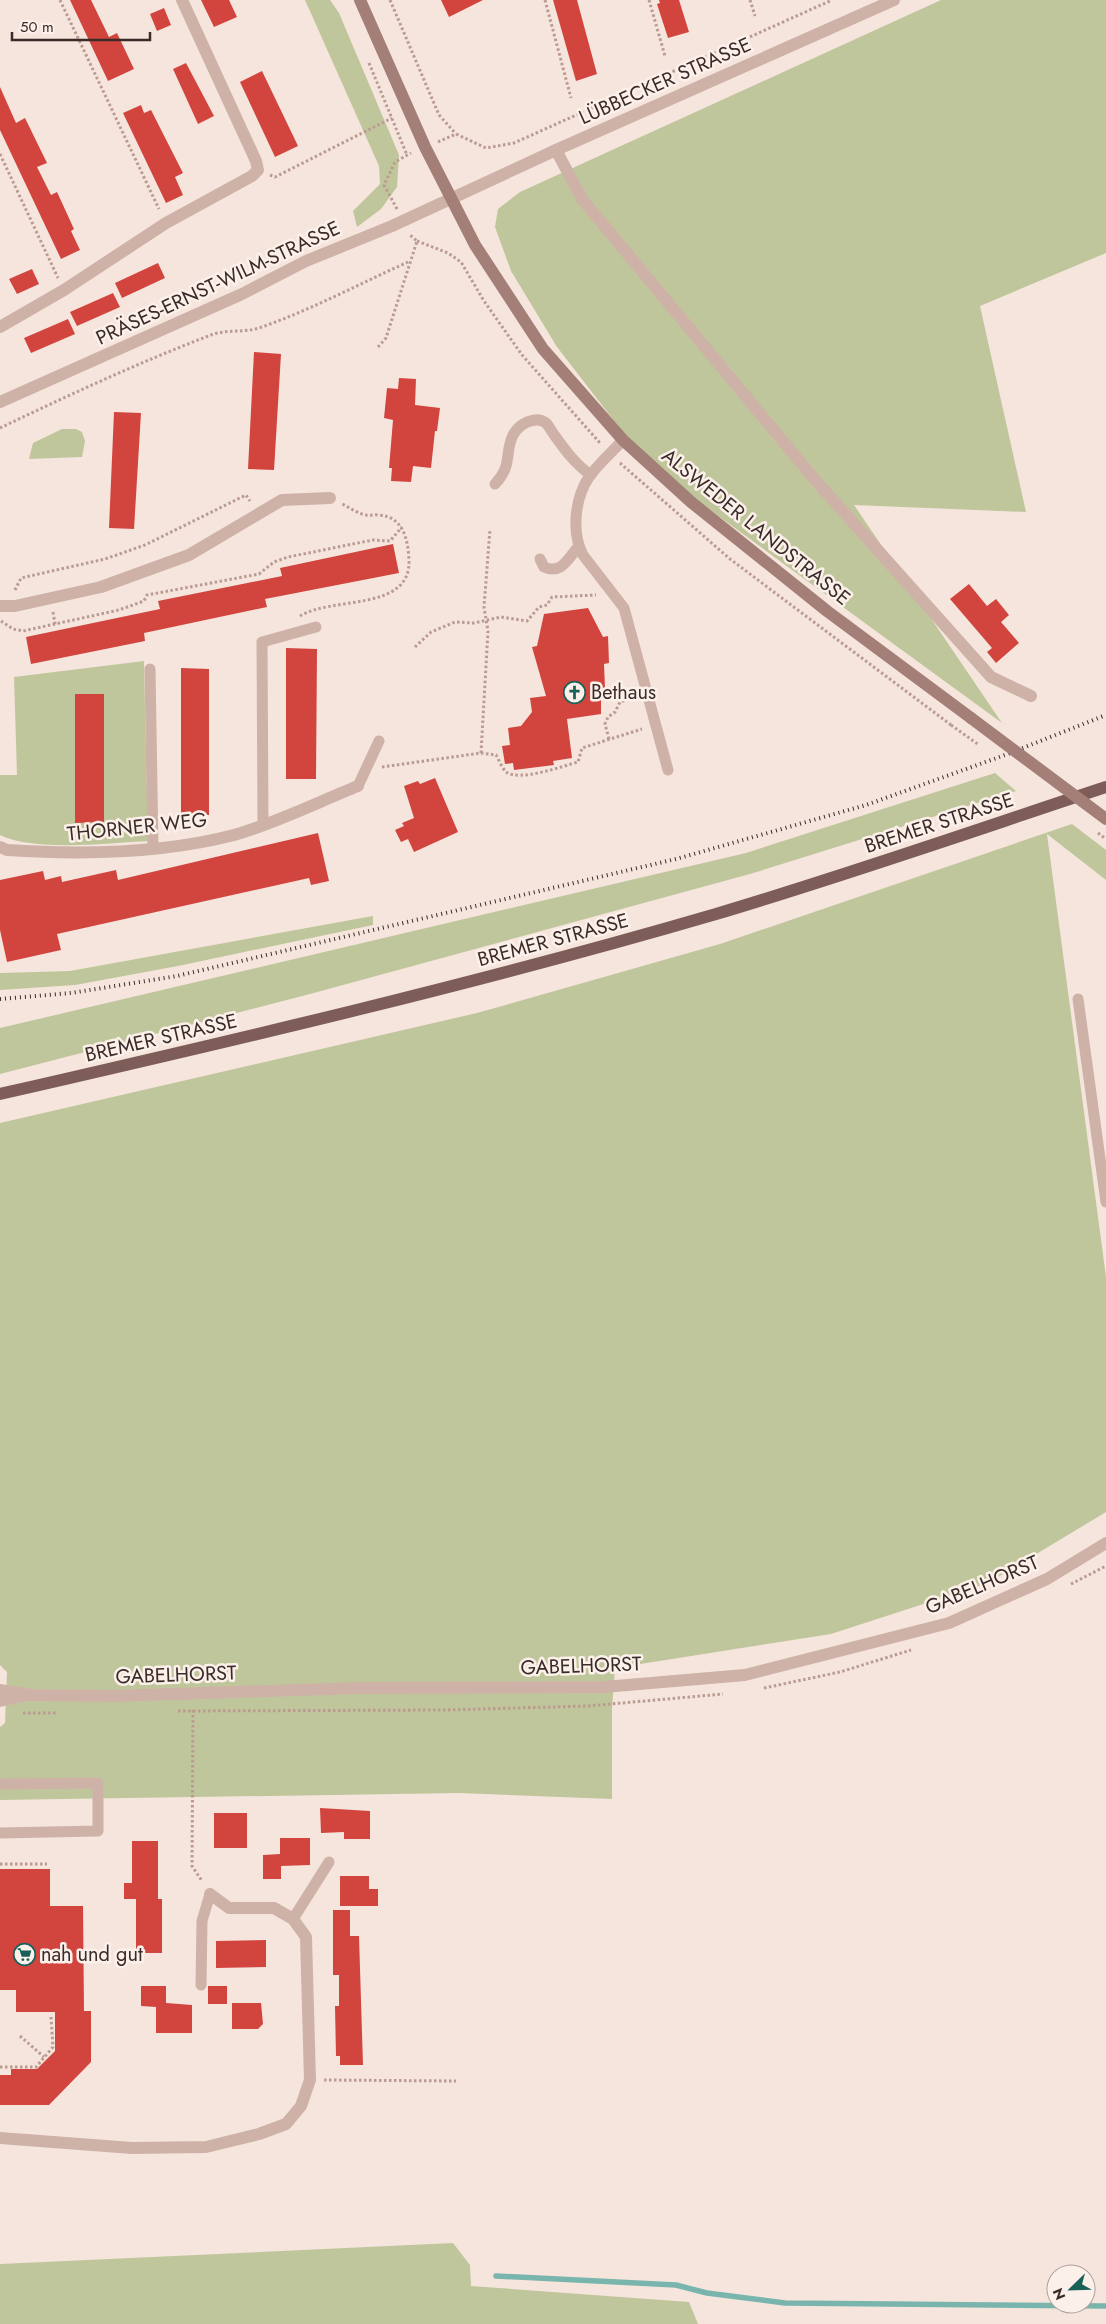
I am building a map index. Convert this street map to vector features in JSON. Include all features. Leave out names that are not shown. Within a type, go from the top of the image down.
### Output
[{"type":"main road","name":"ALSWEDER LANDSTRASSE","points":[[360,0],[425,147],[475,245],[543,348],[623,440],[691,502],[827,611],[1106,819]]},
{"type":"main road","name":"BREMER STRASSE","points":[[0,1094],[418,996],[589,950],[717,914],[861,869],[1106,787]]},
{"type":"street","points":[[0,327],[64,290],[166,224],[252,176],[258,170],[252,152],[182,0]]},
{"type":"street","name":"LÜBBECKER STRASSE","points":[[451,198],[894,0]]},
{"type":"street","points":[[556,150],[582,199],[816,481],[991,677],[1031,696]]},
{"type":"street","name":"PRÄSES-ERNST-WILM-STRASSE","points":[[0,402],[242,294],[306,261],[451,198]]},
{"type":"street","points":[[0,606],[15,606],[101,587],[189,555],[282,500],[330,498]]},
{"type":"street","name":"THORNER WEG","points":[[0,847],[7,850],[65,854],[178,846],[234,835],[358,786]]},
{"type":"street","name":"GABELHORST","points":[[0,1690],[30,1695],[113,1696],[193,1692],[604,1687],[745,1675],[949,1622],[1046,1579],[1106,1543]]},
{"type":"street","name":"GABELHORST","points":[[0,1701],[30,1695]]},
{"type":"street","points":[[0,2138],[132,2148],[206,2147],[259,2134],[286,2124],[302,2106],[310,2080],[306,1937],[293,1919],[274,1908],[229,1908],[210,1894]]},
{"type":"lane","points":[[496,484],[505,473],[510,444],[517,429],[528,422],[537,420],[546,424],[576,463],[591,475]]},
{"type":"lane","points":[[623,440],[591,475],[576,513],[578,546],[624,608],[668,770]]},
{"type":"lane","points":[[540,559],[544,567],[551,570],[558,569],[564,565],[578,546]]},
{"type":"lane","points":[[262,824],[262,642],[316,627]]},
{"type":"lane","points":[[150,669],[153,848]]},
{"type":"lane","points":[[358,786],[379,741]]},
{"type":"lane","points":[[1078,1000],[1106,1202]]},
{"type":"lane","points":[[0,1784],[98,1783],[98,1831],[0,1833]]},
{"type":"lane","points":[[293,1919],[329,1862]]},
{"type":"lane","points":[[201,1985],[202,1921],[210,1894]]},
{"type":"path","points":[[60,0],[166,224]]},
{"type":"path","points":[[390,0],[439,115],[456,134],[486,148],[514,142],[832,0]]},
{"type":"path","points":[[545,0],[571,98]]},
{"type":"path","points":[[649,0],[665,56]]},
{"type":"path","points":[[750,0],[755,16]]},
{"type":"path","points":[[366,56],[407,154]]},
{"type":"path","points":[[258,170],[275,177],[392,118]]},
{"type":"path","points":[[378,347],[386,338],[417,241],[409,234],[384,185],[395,162],[407,154],[456,134]]},
{"type":"path","points":[[0,154],[64,290]]},
{"type":"path","points":[[0,428],[172,350],[214,333],[245,332],[260,327],[328,300],[409,262]]},
{"type":"path","points":[[598,441],[598,446]]},
{"type":"path","points":[[12,596],[21,578],[105,559],[145,545],[246,494],[257,514]]},
{"type":"path","points":[[296,618],[305,612],[324,607],[393,593],[404,583],[409,566],[408,542],[402,527],[390,517],[366,516],[330,498]]},
{"type":"path","points":[[0,621],[12,629],[23,631],[119,610],[144,601],[147,594],[259,574],[274,562],[288,557],[372,540],[390,541],[402,527]]},
{"type":"path","points":[[481,753],[487,649],[487,620],[484,607],[490,529]]},
{"type":"path","points":[[415,647],[430,632],[455,622],[474,623],[508,616],[527,621],[539,607],[547,604],[552,597],[602,593]]},
{"type":"path","points":[[609,739],[605,724],[608,717],[615,712],[620,702],[642,695]]},
{"type":"path","points":[[364,770],[481,753],[496,755],[506,771],[515,775],[540,773],[578,762],[582,748],[645,728]]},
{"type":"path","points":[[193,1692],[192,1866],[210,1894]]},
{"type":"path","points":[[0,1864],[48,1864]]},
{"type":"path","points":[[0,2067],[36,2067],[53,2047],[51,2017]]},
{"type":"path","points":[[20,2036],[44,2057]]},
{"type":"path","points":[[310,2080],[456,2081]]},
{"type":"green space","points":[[305,0],[330,0],[339,13],[399,155],[397,187],[381,209],[357,227],[353,211],[380,184],[379,166]]},
{"type":"green space","points":[[941,0],[1106,0],[1106,253],[980,306],[1026,512],[854,505],[1002,723],[695,499],[622,431],[557,347],[511,271],[495,227],[498,209],[520,192]]},
{"type":"green space","points":[[62,429],[76,429],[82,432],[85,441],[82,457],[29,459],[33,443]]},
{"type":"green space","points":[[144,661],[148,841],[52,845],[15,840],[0,835],[0,775],[17,775],[14,677]]},
{"type":"green space","points":[[995,773],[1016,791],[750,874],[310,994],[0,1074],[0,1028],[746,853]]},
{"type":"green space","points":[[1072,824],[1106,850],[1106,880],[1047,834],[1106,1277],[1106,1512],[988,1583],[831,1634],[615,1668],[612,1709],[612,1799],[459,1793],[0,1800],[0,1727],[5,1723],[7,1672],[0,1665],[0,1123],[477,1013],[720,944]]},
{"type":"green space","points":[[373,916],[373,925],[178,966],[75,985],[0,990],[0,973],[70,971]]},
{"type":"green space","points":[[453,2243],[470,2265],[471,2286],[689,2302],[698,2324],[0,2324],[0,2264]]},
{"type":"building","points":[[70,0],[91,0],[109,37],[117,33],[134,69],[108,81]]},
{"type":"building","points":[[201,0],[229,0],[237,17],[214,27]]},
{"type":"building","points":[[441,0],[483,0],[449,17]]},
{"type":"building","points":[[553,0],[577,0],[597,74],[576,81]]},
{"type":"building","points":[[659,0],[679,0],[689,32],[668,38],[657,4],[660,3]]},
{"type":"building","points":[[164,8],[171,25],[157,31],[150,14]]},
{"type":"building","points":[[186,63],[214,116],[198,124],[173,69]]},
{"type":"building","points":[[262,71],[298,146],[275,157],[240,82]]},
{"type":"building","points":[[0,87],[16,123],[25,118],[47,163],[37,167],[51,195],[57,192],[74,229],[71,231],[80,250],[61,259],[0,130]]},
{"type":"building","points":[[141,105],[144,113],[151,110],[183,173],[175,177],[183,195],[166,203],[123,113]]},
{"type":"building","points":[[158,263],[165,278],[122,298],[115,283]]},
{"type":"building","points":[[32,269],[39,284],[17,294],[9,279]]},
{"type":"building","points":[[113,293],[120,307],[77,326],[70,312]]},
{"type":"building","points":[[68,319],[75,334],[31,353],[24,338]]},
{"type":"building","points":[[254,352],[281,354],[274,470],[248,469]]},
{"type":"building","points":[[399,378],[416,379],[415,405],[440,408],[437,431],[435,431],[431,468],[413,466],[411,482],[391,481],[392,468],[389,468],[393,420],[384,418],[387,388],[398,389]]},
{"type":"building","points":[[114,412],[141,413],[134,529],[109,528]]},
{"type":"building","points":[[393,544],[399,573],[265,599],[267,607],[144,633],[145,641],[31,664],[26,637],[160,609],[158,601],[282,576],[280,568]]},
{"type":"building","points":[[969,584],[987,606],[996,599],[1009,615],[1001,622],[1019,643],[996,663],[987,652],[992,648],[950,599]]},
{"type":"building","name":"Bethaus","points":[[588,608],[603,637],[608,636],[609,663],[604,664],[605,688],[601,689],[601,714],[567,719],[572,758],[553,761],[554,765],[514,770],[513,763],[505,764],[502,746],[510,745],[508,728],[521,726],[532,712],[530,698],[546,696],[532,647],[537,646],[544,614]]},
{"type":"building","points":[[286,648],[317,649],[316,779],[286,779]]},
{"type":"building","points":[[181,668],[209,669],[209,815],[181,815]]},
{"type":"building","points":[[75,694],[104,694],[104,822],[75,823]]},
{"type":"building","points":[[435,778],[458,832],[414,852],[408,839],[401,842],[395,830],[404,826],[402,823],[414,818],[404,786],[418,781],[420,784]]},
{"type":"building","points":[[318,833],[329,881],[311,885],[309,878],[57,934],[61,950],[7,962],[0,930],[0,880],[43,871],[45,880],[61,876],[62,882],[116,870],[118,880]]},
{"type":"building","points":[[320,1808],[370,1811],[370,1839],[344,1839],[344,1832],[321,1833]]},
{"type":"building","points":[[214,1813],[247,1813],[247,1848],[214,1848]]},
{"type":"building","points":[[280,1838],[310,1838],[310,1865],[281,1866],[281,1879],[263,1879],[263,1855],[280,1854]]},
{"type":"building","points":[[132,1841],[158,1841],[158,1899],[162,1899],[162,1953],[136,1953],[136,1899],[124,1899],[124,1883],[132,1883]]},
{"type":"building","points":[[0,1869],[50,1869],[50,1906],[83,1906],[84,2011],[91,2011],[91,2062],[49,2105],[0,2105],[0,2075],[11,2075],[11,2069],[37,2069],[55,2051],[55,2012],[16,2012],[16,1990],[0,1990]]},
{"type":"building","points":[[340,1876],[369,1876],[369,1889],[378,1889],[378,1906],[340,1906]]},
{"type":"building","points":[[333,1910],[350,1910],[350,1936],[359,1936],[363,2065],[340,2065],[340,2056],[336,2056],[335,2006],[339,2006],[339,1975],[333,1975]]},
{"type":"building","points":[[266,1940],[266,1967],[216,1968],[216,1941]]},
{"type":"building","points":[[141,1986],[166,1986],[166,2003],[192,2005],[192,2033],[156,2033],[156,2007],[141,2006]]},
{"type":"building","points":[[208,1986],[227,1986],[227,2004],[208,2004]]},
{"type":"building","points":[[232,2003],[261,2003],[263,2024],[258,2029],[232,2029]]},
{"type":"waterway","points":[[496,2276],[676,2285],[707,2293],[785,2303],[1106,2306]]},
{"type":"railway","points":[[0,999],[71,993],[177,976],[676,859],[866,805],[1005,755],[1106,715]]},
{"type":"place","name":"Bethaus","points":[[575,692]]},
{"type":"place","name":"nah und gut","points":[[25,1954]]}]
